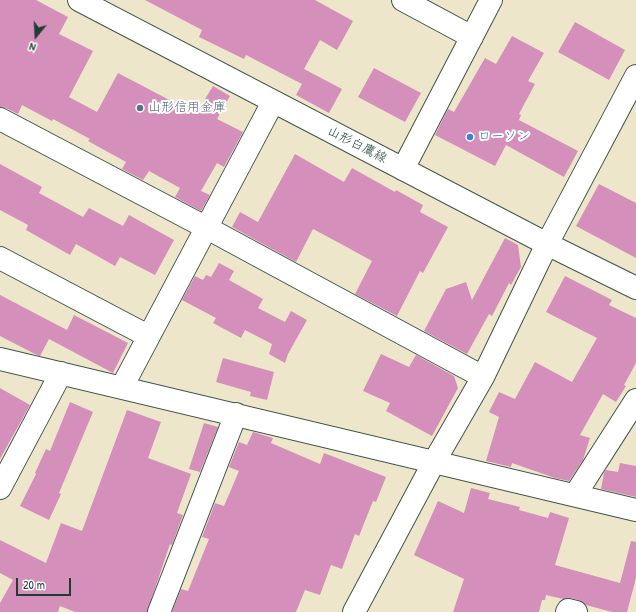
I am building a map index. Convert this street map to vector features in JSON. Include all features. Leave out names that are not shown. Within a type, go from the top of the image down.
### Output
[{"type":"main road","name":"山形白鷹線","points":[[79,0],[547,244],[636,288]]},
{"type":"main road","points":[[403,0],[472,37]]},
{"type":"main road","points":[[404,169],[491,0]]},
{"type":"main road","points":[[354,612],[434,462],[483,377],[547,244],[636,76]]},
{"type":"main road","points":[[122,387],[273,102]]},
{"type":"main road","points":[[0,119],[207,228],[483,377]]},
{"type":"main road","points":[[0,258],[148,336]]},
{"type":"main road","points":[[0,359],[575,494],[636,510]]},
{"type":"main road","points":[[0,488],[61,373]]},
{"type":"main road","points":[[575,494],[636,400]]},
{"type":"main road","points":[[159,612],[236,414]]},
{"type":"main road","points":[[567,612],[568,610],[576,612]]},
{"type":"building","points":[[0,0],[36,0],[68,17],[59,34],[93,51],[69,97],[97,112],[118,73],[196,114],[213,86],[230,96],[217,119],[243,132],[224,167],[217,163],[201,191],[210,195],[201,211],[175,197],[180,188],[149,171],[143,180],[122,169],[126,162],[88,141],[90,139],[53,119],[52,121],[22,105],[18,114],[6,108],[0,107]]},
{"type":"building","points":[[145,0],[315,0],[353,21],[337,50],[320,40],[304,69],[342,89],[329,113],[296,95],[302,84],[246,55],[244,59],[199,37],[202,30]]},
{"type":"building","points":[[575,22],[625,50],[609,80],[558,52]]},
{"type":"building","points":[[512,36],[544,53],[528,81],[535,84],[519,114],[521,115],[519,120],[578,151],[564,177],[506,145],[495,166],[435,135],[448,109],[454,112],[485,58],[496,64]]},
{"type":"building","points":[[374,68],[421,93],[405,122],[358,97]]},
{"type":"building","points":[[295,154],[344,182],[352,168],[395,192],[396,190],[423,205],[420,212],[448,227],[423,273],[420,271],[397,316],[355,294],[372,261],[343,245],[313,229],[296,262],[232,227],[240,212],[258,222]]},
{"type":"building","points":[[0,164],[42,187],[39,193],[83,217],[89,208],[123,226],[129,215],[174,240],[155,275],[120,257],[115,266],[76,244],[70,255],[26,230],[28,225],[0,210]]},
{"type":"building","points":[[599,184],[636,203],[636,258],[576,226]]},
{"type":"building","points":[[505,238],[518,245],[521,267],[511,285],[509,283],[492,316],[489,314],[467,354],[424,331],[446,289],[466,282],[472,300]]},
{"type":"building","points":[[219,263],[234,271],[229,280],[263,299],[258,308],[285,322],[291,311],[307,320],[288,354],[285,363],[269,354],[272,344],[245,330],[241,338],[213,323],[216,318],[182,300],[195,276],[203,280],[206,275],[211,277]]},
{"type":"building","points":[[565,276],[612,300],[609,305],[636,318],[636,363],[624,385],[626,386],[616,402],[603,394],[580,435],[590,438],[583,460],[569,481],[555,478],[512,463],[511,467],[486,461],[499,417],[489,412],[499,392],[515,399],[535,362],[572,382],[597,338],[546,312]]},
{"type":"building","points":[[0,295],[67,330],[74,315],[128,343],[113,373],[49,339],[40,356],[0,336]]},
{"type":"building","points":[[381,354],[409,367],[416,355],[454,376],[458,388],[432,436],[386,411],[390,403],[363,391]]},
{"type":"building","points":[[223,358],[274,372],[267,400],[250,396],[251,392],[216,382]]},
{"type":"building","points":[[0,388],[30,405],[0,459]]},
{"type":"building","points":[[70,402],[93,412],[59,493],[61,494],[49,520],[20,506],[36,474],[35,473],[46,449],[50,451]]},
{"type":"building","points":[[127,410],[161,422],[148,458],[191,474],[177,513],[183,515],[172,545],[170,544],[147,612],[75,612],[60,606],[58,612],[0,612],[0,603],[13,580],[0,573],[0,540],[46,563],[61,523],[82,531]]},
{"type":"building","points":[[204,423],[218,427],[200,472],[189,469]]},
{"type":"building","points":[[253,432],[273,438],[271,443],[320,464],[324,453],[386,477],[376,502],[373,501],[359,536],[355,534],[342,569],[331,565],[320,595],[305,590],[296,612],[172,612],[181,589],[188,591],[209,539],[202,537],[215,503],[224,506],[239,471],[229,467],[239,442],[247,445]]},
{"type":"building","points":[[620,463],[636,466],[636,497],[601,489],[606,470],[618,472]]},
{"type":"building","points":[[471,488],[490,493],[488,499],[520,507],[519,510],[548,518],[550,512],[569,518],[555,565],[620,583],[631,541],[636,542],[636,578],[627,612],[612,612],[586,605],[579,600],[571,598],[563,599],[546,595],[545,600],[542,600],[539,612],[453,612],[464,579],[414,555],[438,501],[464,513]]},
{"type":"place","name":"山形信用金庫","points":[[140,108]]},
{"type":"place","name":"ローソン","points":[[470,137]]}]
